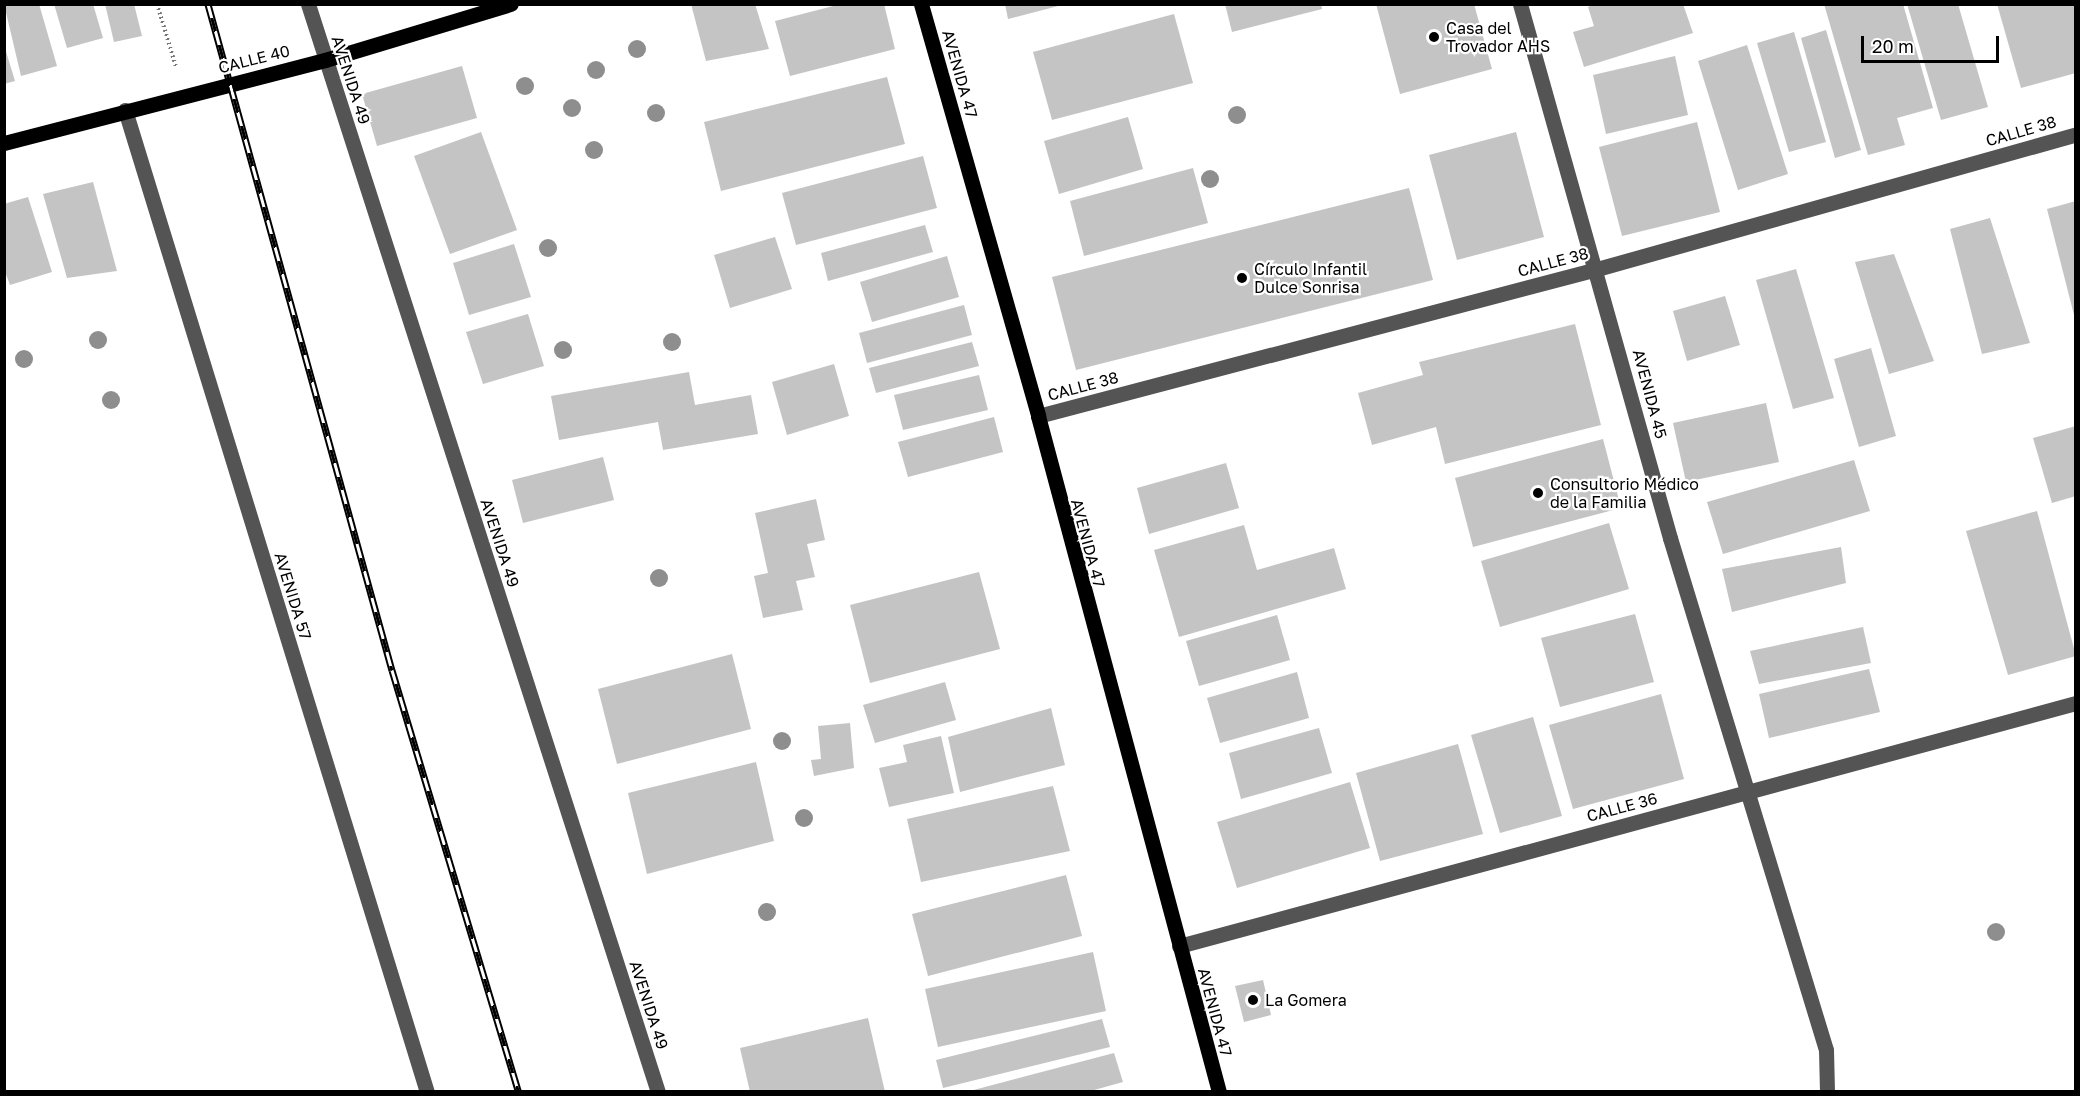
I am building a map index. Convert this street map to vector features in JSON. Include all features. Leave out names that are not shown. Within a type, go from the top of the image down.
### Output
[{"type":"main road","name":"CALLE 40","points":[[4,143],[325,60],[511,4]]},
{"type":"main road","name":"AVENIDA 47","points":[[921,4],[1038,416],[1218,1092]]},
{"type":"street","name":"AVENIDA 49","points":[[308,4],[658,1092]]},
{"type":"street","name":"AVENIDA 45","points":[[1520,4],[1746,793],[1826,1050]]},
{"type":"street","name":"AVENIDA 57","points":[[125,110],[427,1092]]},
{"type":"street","name":"CALLE 38","points":[[1038,416],[1597,269],[2076,134]]},
{"type":"street","name":"CALLE 36","points":[[1179,946],[2076,703]]},
{"type":"street","points":[[1826,1050],[1827,1092]]},
{"type":"street","points":[[1826,1050],[1837,1092]]},
{"type":"path","points":[[157,4],[184,95]]},
{"type":"building","points":[[4,4],[39,4],[57,66],[21,76]]},
{"type":"building","points":[[54,4],[93,4],[103,38],[67,48]]},
{"type":"building","points":[[105,4],[134,4],[142,36],[114,42]]},
{"type":"building","points":[[691,4],[755,4],[769,49],[706,61]]},
{"type":"building","points":[[841,4],[884,4],[895,49],[790,76],[775,21]]},
{"type":"building","points":[[1005,4],[1062,4],[1062,5],[1008,19]]},
{"type":"building","points":[[1225,4],[1321,4],[1322,9],[1232,32]]},
{"type":"building","name":"Casa del Trovador AHS","points":[[1376,4],[1474,4],[1492,69],[1400,94]]},
{"type":"building","points":[[1595,4],[1683,4],[1693,33],[1584,67],[1573,32],[1594,26],[1588,7]]},
{"type":"building","points":[[1824,4],[1903,4],[1933,108],[1897,118],[1905,145],[1868,155]]},
{"type":"building","points":[[1907,4],[1958,4],[1988,107],[1941,120]]},
{"type":"building","points":[[1997,4],[2076,4],[2076,73],[2021,88]]},
{"type":"building","points":[[1174,14],[1193,83],[1052,120],[1033,52]]},
{"type":"building","points":[[1826,30],[1861,150],[1835,158],[1801,38]]},
{"type":"building","points":[[1794,32],[1826,142],[1789,152],[1757,43]]},
{"type":"building","points":[[4,45],[15,81],[4,84]]},
{"type":"building","points":[[1747,45],[1788,174],[1738,190],[1698,61]]},
{"type":"building","points":[[1675,56],[1688,115],[1606,134],[1593,75]]},
{"type":"building","points":[[462,66],[477,118],[377,146],[362,94]]},
{"type":"building","points":[[887,77],[905,144],[721,191],[704,122]]},
{"type":"building","points":[[1128,117],[1143,169],[1059,194],[1044,141]]},
{"type":"building","points":[[1697,122],[1720,212],[1622,236],[1599,147]]},
{"type":"building","points":[[481,132],[517,230],[450,254],[414,156]]},
{"type":"building","points":[[1516,132],[1544,237],[1457,260],[1429,155]]},
{"type":"building","points":[[923,156],[937,208],[796,245],[782,193]]},
{"type":"building","points":[[1193,168],[1208,223],[1084,256],[1070,201]]},
{"type":"building","points":[[93,182],[117,271],[67,278],[43,194]]},
{"type":"building","name":"Círculo Infantil Dulce Sonrisa","points":[[1409,188],[1433,280],[1076,370],[1052,277]]},
{"type":"building","points":[[28,197],[52,272],[10,285],[4,269],[4,204]]},
{"type":"building","points":[[2076,201],[2076,319],[2075,319],[2047,209]]},
{"type":"building","points":[[1990,218],[2030,343],[1982,354],[1950,229]]},
{"type":"building","points":[[925,225],[933,252],[828,281],[821,253]]},
{"type":"building","points":[[775,237],[792,289],[730,308],[714,255]]},
{"type":"building","points":[[514,244],[531,297],[469,315],[453,263]]},
{"type":"building","points":[[1894,254],[1934,361],[1889,374],[1855,262]]},
{"type":"building","points":[[947,256],[959,297],[872,322],[860,282]]},
{"type":"building","points":[[1796,269],[1834,398],[1793,409],[1756,280]]},
{"type":"building","points":[[1725,296],[1740,345],[1687,361],[1673,311]]},
{"type":"building","points":[[964,305],[972,335],[867,363],[859,333]]},
{"type":"building","points":[[528,314],[544,366],[483,384],[466,332]]},
{"type":"building","points":[[1575,324],[1601,425],[1445,464],[1436,427],[1372,445],[1358,393],[1423,375],[1419,362]]},
{"type":"building","points":[[972,342],[979,366],[876,393],[869,368]]},
{"type":"building","points":[[1871,348],[1896,436],[1859,447],[1834,359]]},
{"type":"building","points":[[834,364],[849,416],[787,435],[772,382]]},
{"type":"building","points":[[689,372],[695,405],[751,395],[758,434],[663,450],[658,422],[559,440],[551,396]]},
{"type":"building","points":[[979,375],[988,410],[903,430],[894,395]]},
{"type":"building","points":[[1766,403],[1779,462],[1686,482],[1673,423]]},
{"type":"building","points":[[994,417],[1003,452],[908,477],[898,442]]},
{"type":"building","points":[[2076,426],[2076,496],[2052,503],[2033,438]]},
{"type":"building","name":"Consultorio Médico de la Familia","points":[[1603,439],[1621,508],[1473,547],[1455,478]]},
{"type":"building","points":[[603,457],[614,500],[523,523],[512,480]]},
{"type":"building","points":[[1854,460],[1870,511],[1723,554],[1707,502]]},
{"type":"building","points":[[1226,463],[1239,508],[1149,534],[1137,488]]},
{"type":"building","points":[[816,499],[825,540],[807,544],[815,577],[796,581],[803,610],[763,618],[754,576],[768,573],[755,513]]},
{"type":"building","points":[[2037,511],[2076,656],[2008,675],[1966,531]]},
{"type":"building","points":[[1609,523],[1629,589],[1500,627],[1481,561]]},
{"type":"building","points":[[1244,525],[1257,570],[1334,548],[1346,589],[1179,637],[1154,550]]},
{"type":"building","points":[[1841,547],[1846,583],[1732,612],[1722,569]]},
{"type":"building","points":[[979,572],[1000,649],[870,683],[850,605]]},
{"type":"building","points":[[1635,614],[1654,682],[1560,707],[1541,638]]},
{"type":"building","points":[[1277,615],[1290,660],[1199,686],[1186,641]]},
{"type":"building","points":[[1863,627],[1871,663],[1759,684],[1750,651]]},
{"type":"building","points":[[732,654],[751,729],[617,764],[598,689]]},
{"type":"building","points":[[1869,669],[1880,712],[1769,738],[1759,694]]},
{"type":"building","points":[[1297,672],[1309,718],[1220,743],[1207,698]]},
{"type":"building","points":[[945,682],[956,720],[875,743],[863,705]]},
{"type":"building","points":[[1661,694],[1684,779],[1573,809],[1549,725]]},
{"type":"building","points":[[1051,708],[1065,765],[960,792],[948,737]]},
{"type":"building","points":[[1533,717],[1562,816],[1500,833],[1471,735]]},
{"type":"building","points":[[850,723],[854,768],[814,776],[811,760],[821,759],[818,726]]},
{"type":"building","points":[[1319,728],[1332,773],[1241,799],[1229,753]]},
{"type":"building","points":[[941,736],[954,793],[889,807],[879,768],[907,762],[903,745]]},
{"type":"building","points":[[1458,744],[1483,834],[1380,861],[1356,773]]},
{"type":"building","points":[[756,762],[774,841],[647,874],[628,793]]},
{"type":"building","points":[[1350,782],[1370,848],[1237,888],[1217,822]]},
{"type":"building","points":[[1053,786],[1070,851],[921,882],[907,819]]},
{"type":"building","points":[[1066,875],[1082,936],[928,976],[912,914]]},
{"type":"building","points":[[1093,952],[1106,1011],[938,1047],[925,989]]},
{"type":"building","name":"La Gomera","points":[[1263,980],[1271,1015],[1244,1022],[1235,986]]},
{"type":"building","points":[[868,1018],[885,1092],[750,1092],[740,1048]]},
{"type":"building","points":[[1102,1019],[1110,1047],[943,1088],[936,1060]]},
{"type":"building","points":[[1114,1053],[1123,1082],[1087,1092],[966,1092]]},
{"type":"railway","points":[[208,4],[392,670],[519,1092]]},
{"type":"place","name":"Casa del Trovador AHS","points":[[1434,37]]},
{"type":"place","name":"Círculo Infantil Dulce Sonrisa","points":[[1242,278]]},
{"type":"place","name":"Consultorio Médico de la Familia","points":[[1538,493]]},
{"type":"place","name":"La Gomera","points":[[1253,1000]]}]
